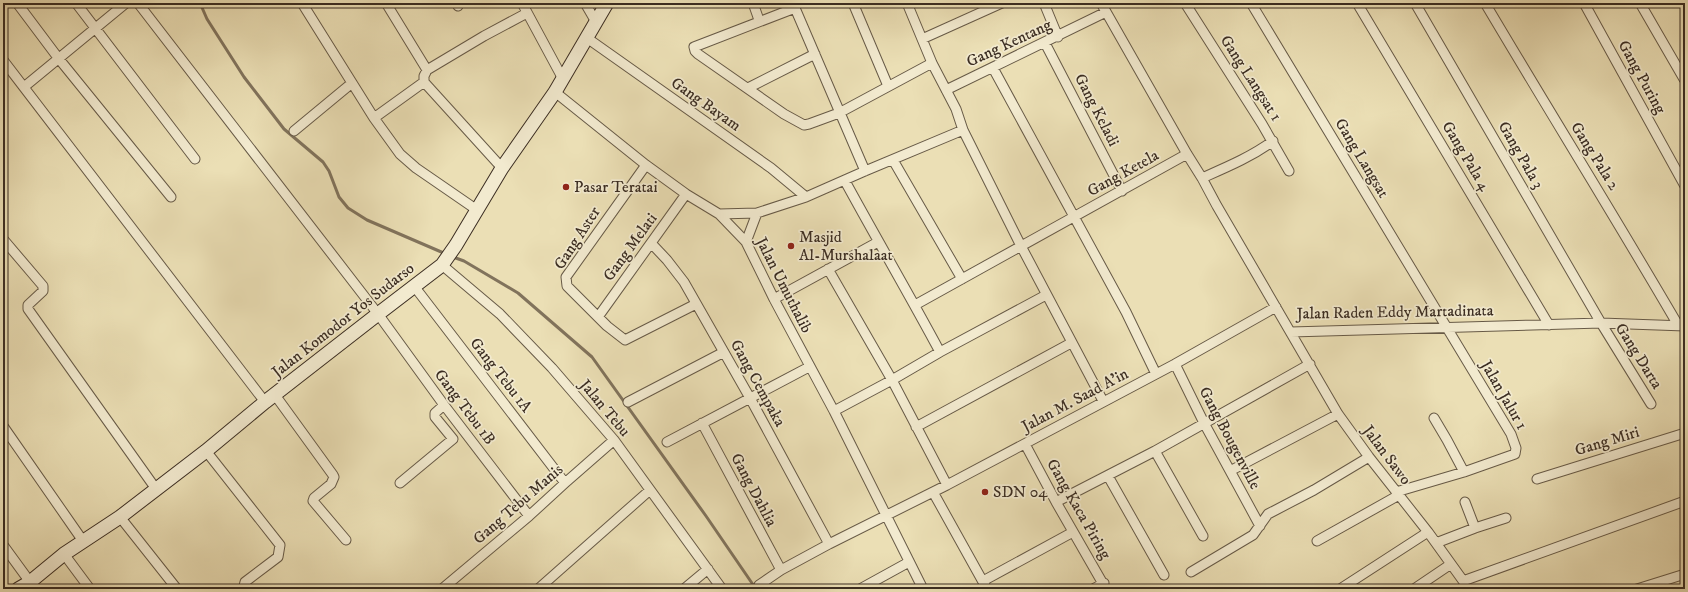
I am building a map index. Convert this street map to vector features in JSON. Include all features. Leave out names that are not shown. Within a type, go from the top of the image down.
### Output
[{"type":"street","points":[[17,3],[171,197]]},
{"type":"street","points":[[76,3],[195,159]]},
{"type":"street","points":[[24,87],[60,59],[95,27],[126,3]]},
{"type":"street","name":"Gang Tebu 1B","points":[[138,3],[378,314],[444,405],[529,516]]},
{"type":"street","points":[[302,3],[374,118],[400,154],[416,168],[476,210]]},
{"type":"street","points":[[386,3],[427,70]]},
{"type":"street","points":[[522,3],[563,78]]},
{"type":"street","points":[[585,3],[596,22]]},
{"type":"street","name":"Jalan Komodor Yos Sudarso","points":[[18,589],[30,582],[64,554],[120,517],[443,264],[502,168],[556,92],[607,3]]},
{"type":"street","points":[[753,3],[759,20]]},
{"type":"street","points":[[804,3],[795,8],[759,20],[694,47],[695,51],[784,114],[804,125],[839,113],[932,64]]},
{"type":"street","points":[[853,3],[888,86]]},
{"type":"street","points":[[907,3],[932,64],[956,109],[963,130],[1046,295],[1103,401]]},
{"type":"street","points":[[922,39],[1002,3]]},
{"type":"street","points":[[1044,3],[1058,37]]},
{"type":"street","name":"Jalan Raden Eddy Martadinata","points":[[1101,3],[1291,332],[1601,323],[1682,325]]},
{"type":"street","name":"Gang Langsat 1","points":[[1185,3],[1273,141],[1289,171]]},
{"type":"street","name":"Gang Langsat","points":[[1251,3],[1448,328]]},
{"type":"street","name":"Gang Pala 4","points":[[1357,3],[1549,325]]},
{"type":"street","name":"Gang Pala 3","points":[[1415,3],[1601,323]]},
{"type":"street","name":"Gang Pala 2","points":[[1485,3],[1545,105],[1682,325]]},
{"type":"street","name":"Gang Puring","points":[[1584,3],[1685,186]]},
{"type":"street","points":[[1640,3],[1684,79]]},
{"type":"street","points":[[795,8],[865,171]]},
{"type":"street","name":"Gang Kentang","points":[[946,90],[1058,37],[1106,12]]},
{"type":"street","points":[[502,168],[424,82],[424,76],[427,70],[484,36],[527,13]]},
{"type":"street","name":"Gang Bayam","points":[[587,38],[771,168],[806,197]]},
{"type":"street","name":"Gang Keladi","points":[[1045,43],[1122,191]]},
{"type":"street","points":[[748,88],[815,54]]},
{"type":"street","points":[[3,60],[270,399],[333,474],[334,477],[331,484],[314,498],[313,501],[346,540]]},
{"type":"street","points":[[993,68],[1126,312],[1156,374]]},
{"type":"street","points":[[374,118],[424,82]]},
{"type":"street","points":[[294,132],[352,83]]},
{"type":"street","name":"Jalan Umuthalib","points":[[556,92],[646,165],[686,194],[719,214],[746,242],[774,299],[834,411],[923,589]]},
{"type":"street","points":[[719,214],[757,214],[806,197],[963,130]]},
{"type":"street","points":[[1202,178],[1237,163],[1273,141]]},
{"type":"street","name":"Gang Ketela","points":[[915,305],[1187,154]]},
{"type":"street","points":[[893,160],[962,279]]},
{"type":"street","name":"Gang Aster","points":[[646,165],[566,276],[567,286],[598,317],[623,339],[627,340],[696,304]]},
{"type":"street","points":[[846,180],[878,242],[915,305],[940,352]]},
{"type":"street","name":"Gang Melati","points":[[598,317],[686,194]]},
{"type":"street","points":[[746,242],[757,214]]},
{"type":"street","points":[[3,239],[43,286],[43,291],[28,305],[28,309],[156,489]]},
{"type":"street","points":[[774,299],[878,242]]},
{"type":"street","name":"Gang Cempaka","points":[[651,244],[678,273],[750,398],[829,544]]},
{"type":"street","name":"Jalan Tebu","points":[[443,264],[500,314],[552,368],[614,440],[722,589]]},
{"type":"street","points":[[828,269],[892,380],[947,485]]},
{"type":"street","name":"Gang Tebu 1A","points":[[414,286],[565,483]]},
{"type":"street","points":[[834,411],[1046,295]]},
{"type":"street","name":"Jalan M. Saad A'in","points":[[760,585],[781,570],[829,544],[1025,444],[1103,401],[1175,364],[1276,307]]},
{"type":"street","name":"Gang Darta","points":[[1601,323],[1651,404]]},
{"type":"street","name":"Jalan Jalur 1","points":[[1317,542],[1398,494],[1515,454],[1516,448],[1511,434],[1448,328]]},
{"type":"street","name":"Jalan Sawo","points":[[1291,332],[1338,414],[1369,457],[1428,532],[1466,585]]},
{"type":"street","points":[[916,427],[1071,343]]},
{"type":"street","points":[[628,402],[724,352]]},
{"type":"street","name":"Gang Bougenville","points":[[1175,364],[1204,423],[1260,526]]},
{"type":"street","points":[[1056,502],[1155,451],[1310,364]]},
{"type":"street","points":[[667,442],[809,366]]},
{"type":"street","points":[[400,483],[453,439],[435,417],[435,413],[444,405]]},
{"type":"street","points":[[1230,471],[1338,414]]},
{"type":"street","points":[[1434,418],[1464,472]]},
{"type":"street","name":"Gang Dahlia","points":[[702,423],[781,570]]},
{"type":"street","points":[[3,426],[83,542]]},
{"type":"street","name":"Gang Miri","points":[[1537,479],[1685,433]]},
{"type":"street","name":"Gang Tebu Manis","points":[[442,589],[529,516],[614,440]]},
{"type":"street","name":"Gang Kaca Piring","points":[[1025,444],[1056,502],[1105,586]]},
{"type":"street","points":[[206,451],[280,545],[278,557],[245,582],[244,586],[246,589]]},
{"type":"street","points":[[1155,451],[1203,536]]},
{"type":"street","points":[[1191,572],[1256,533],[1268,514],[1314,490],[1369,457]]},
{"type":"street","points":[[1108,476],[1164,576]]},
{"type":"street","points":[[541,588],[650,490]]},
{"type":"street","points":[[933,492],[985,585],[1073,532]]},
{"type":"street","points":[[1466,585],[1685,501]]},
{"type":"street","points":[[1465,502],[1475,528]]},
{"type":"street","points":[[120,517],[177,589]]},
{"type":"street","points":[[1436,543],[1506,518]]},
{"type":"street","points":[[1340,589],[1428,532]]},
{"type":"street","points":[[3,545],[30,582]]},
{"type":"street","points":[[64,554],[90,589]]},
{"type":"street","points":[[860,589],[909,562]]},
{"type":"street","points":[[1414,589],[1451,564]]},
{"type":"street","points":[[684,589],[708,569]]},
{"type":"street","points":[[1637,589],[1685,574]]},
{"type":"street","points":[[1093,589],[1105,586]]},
{"type":"waterway","points":[[200,3],[207,19],[244,77],[284,129],[323,162],[329,171],[339,197],[348,208],[367,220],[446,254]]},
{"type":"waterway","points":[[453,257],[464,261],[518,293],[592,357],[706,516],[756,589]]},
{"type":"place","name":"Pasar Teratai","points":[[566,187]]},
{"type":"place","name":"Masjid Al-Murshalaat","points":[[791,246]]},
{"type":"place","name":"SDN 04","points":[[985,492]]}]
